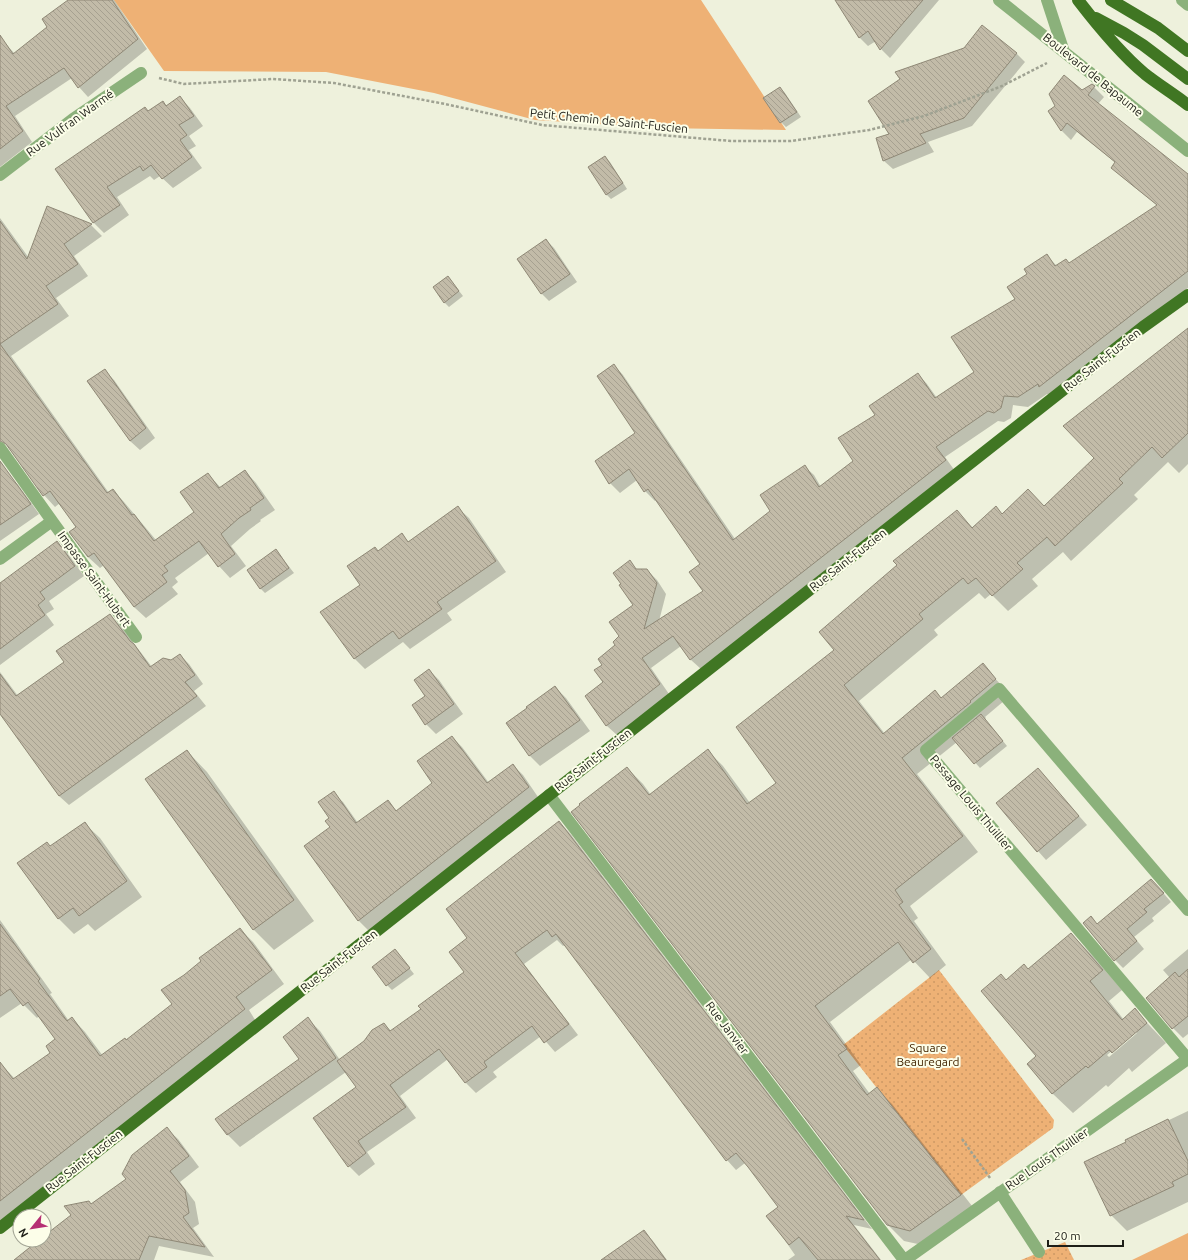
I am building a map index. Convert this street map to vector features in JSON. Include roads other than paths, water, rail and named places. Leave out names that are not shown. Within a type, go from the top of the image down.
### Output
[{"type":"main road","points":[[1078,0],[1113,42],[1145,73],[1188,105]]},
{"type":"main road","points":[[1111,0],[1158,28],[1188,51]]},
{"type":"main road","points":[[1089,15],[1124,33],[1188,79]]},
{"type":"main road","name":"Rue Saint-Fuscien","points":[[0,1228],[1143,327],[1188,295]]},
{"type":"street","name":"Boulevard de Bapaume","points":[[999,0],[1188,151]]},
{"type":"street","points":[[1047,0],[1065,54]]},
{"type":"street","points":[[1182,0],[1188,5]]},
{"type":"street","name":"Rue Vulfran Warmé","points":[[0,175],[72,119],[141,73]]},
{"type":"street","name":"Impasse Saint-Hubert","points":[[0,448],[136,637]]},
{"type":"street","points":[[0,559],[52,521]]},
{"type":"street","name":"Passage Louis Thuillier","points":[[1188,910],[999,689],[926,750],[1188,1059]]},
{"type":"street","name":"Rue Janvier","points":[[549,795],[905,1260]]},
{"type":"street","name":"Rue Louis Thuillier","points":[[905,1260],[1188,1059]]},
{"type":"street","points":[[1000,1192],[1039,1252]]},
{"type":"park label","name":"Square Beauregard","points":[[928,1055]]}]
